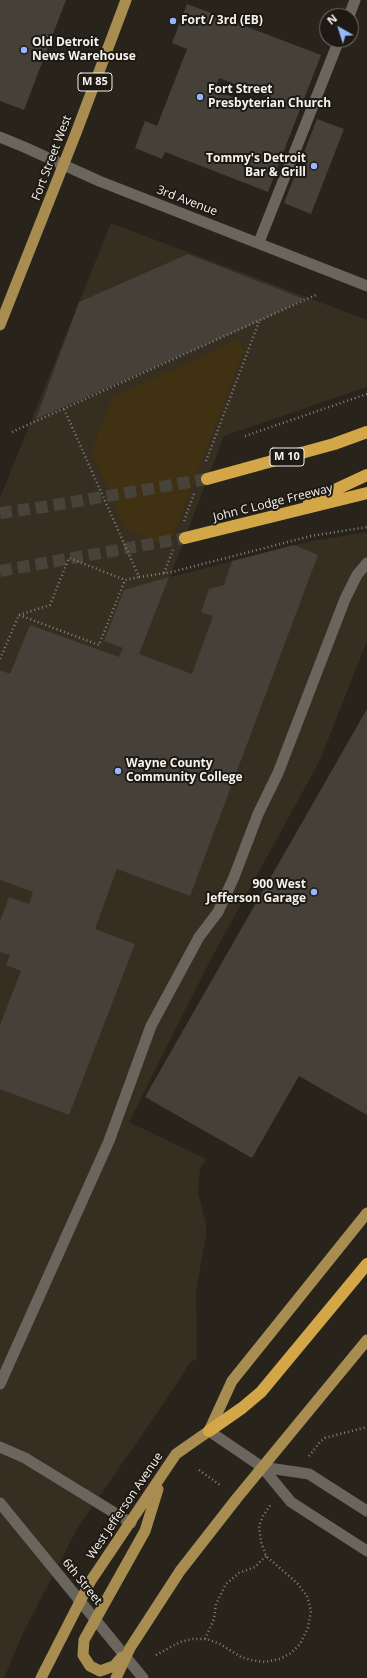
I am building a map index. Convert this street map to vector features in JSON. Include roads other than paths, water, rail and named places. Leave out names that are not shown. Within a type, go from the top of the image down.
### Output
[{"type":"highway","name":"M 10","points":[[202,482],[334,444],[367,432]]},
{"type":"highway","points":[[288,512],[367,475]]},
{"type":"highway","name":"John C Lodge Freeway","points":[[180,541],[288,512],[367,494]]},
{"type":"highway","points":[[209,1431],[242,1408],[261,1392],[367,1264]]},
{"type":"main road","name":"Fort Street West","points":[[0,325],[126,0]]},
{"type":"main road","points":[[209,1431],[232,1381],[367,1213]]},
{"type":"main road","points":[[161,1479],[145,1531],[84,1640],[83,1655],[90,1666],[100,1671],[114,1666],[130,1648],[180,1572],[262,1468],[367,1340]]},
{"type":"main road","name":"West Jefferson Avenue","points":[[41,1678],[90,1582],[161,1479],[176,1454],[209,1431]]},
{"type":"main road","points":[[116,1678],[130,1648]]},
{"type":"street","points":[[259,242],[336,48]]},
{"type":"street","name":"3rd Avenue","points":[[0,137],[99,181],[259,242],[367,286]]},
{"type":"street","points":[[0,1384],[109,1141],[152,1026],[199,937],[218,912],[234,877],[258,814],[278,773],[345,599],[357,575],[367,563]]},
{"type":"street","points":[[209,1431],[262,1468],[290,1502],[367,1551]]},
{"type":"street","points":[[0,1447],[25,1458],[131,1522]]},
{"type":"street","points":[[262,1468],[309,1474],[367,1511]]},
{"type":"street","name":"6th Street","points":[[0,1503],[143,1678]]},
{"type":"tunnel","points":[[0,513],[207,479]]},
{"type":"tunnel","points":[[0,571],[185,538]]},
{"type":"place","name":"Fort / 3rd (EB)","points":[[173,21]]},
{"type":"place","name":"Old Detroit News Warehouse","points":[[24,50]]},
{"type":"place","name":"Fort Street Presbyterian Church","points":[[200,97]]},
{"type":"place","name":"Tommy's Detroit Bar & Grill","points":[[314,166]]},
{"type":"place","name":"Wayne County Community College","points":[[118,771]]},
{"type":"place","name":"900 West Jefferson Garage","points":[[314,892]]}]
